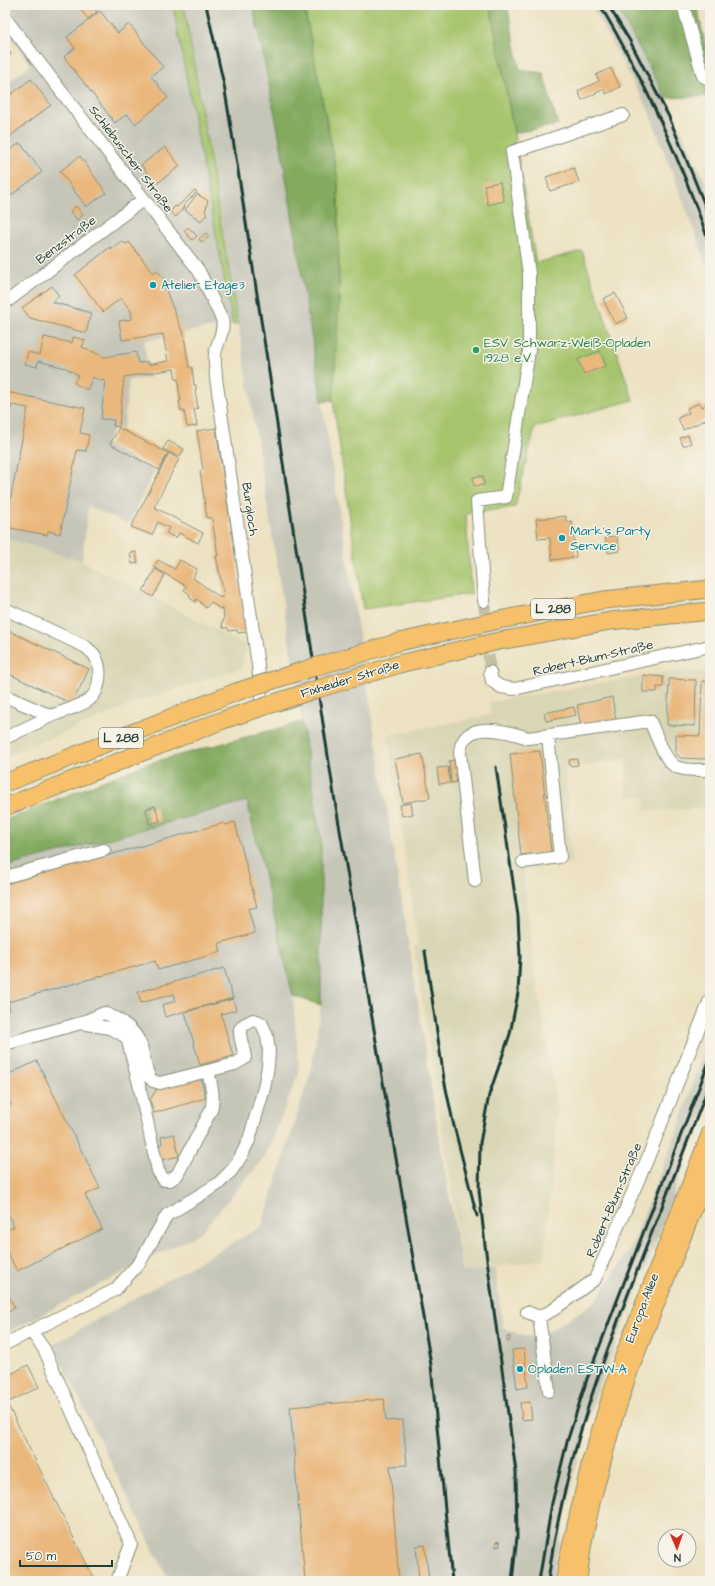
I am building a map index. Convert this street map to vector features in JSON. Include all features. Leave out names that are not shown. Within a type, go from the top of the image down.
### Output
[{"type":"highway","name":"Fixheider Straße","points":[[5,783],[236,692],[399,642],[499,620],[604,600],[710,589]]},
{"type":"highway","name":"Fixheider Straße","points":[[5,807],[223,720],[403,663],[499,641],[610,621],[710,611]]},
{"type":"main road","name":"Europa-Allee","points":[[564,1581],[566,1564],[590,1461],[614,1384],[710,1132]]},
{"type":"main road","name":"Europa-Allee","points":[[578,1581],[592,1504],[613,1424],[629,1374],[710,1169]]},
{"type":"street","points":[[683,5],[703,76],[710,80]]},
{"type":"street","name":"Schlebuscher Straße","points":[[5,18],[198,271],[213,300],[223,325]]},
{"type":"street","points":[[484,601],[477,501],[506,497],[529,351],[529,274],[512,152],[623,115]]},
{"type":"street","name":"Benzstraße","points":[[5,303],[144,199]]},
{"type":"street","name":"Burgloch","points":[[223,325],[215,356],[216,378],[257,658],[261,698]]},
{"type":"street","points":[[5,609],[86,647],[94,656],[98,667],[97,690],[88,700],[5,738]]},
{"type":"street","name":"Robert-Blum-Straße","points":[[490,672],[492,681],[501,687],[514,689],[710,646]]},
{"type":"street","points":[[5,696],[51,716]]},
{"type":"street","points":[[475,881],[460,753],[461,744],[465,737],[473,732],[490,729],[514,733],[528,738],[650,721],[667,760],[675,766],[690,769],[710,770]]},
{"type":"street","points":[[523,862],[560,857],[548,736]]},
{"type":"street","points":[[5,877],[104,850]]},
{"type":"street","name":"Robert-Blum-Straße","points":[[539,1317],[553,1310],[595,1279],[647,1160],[710,1000]]},
{"type":"street","points":[[5,1044],[81,1023],[104,1013],[113,1016],[136,1036],[140,1044],[147,1072],[153,1081],[157,1083],[165,1083],[242,1061],[244,1058],[244,1052],[240,1029],[244,1024],[253,1020],[262,1024],[267,1036],[269,1051],[264,1088],[249,1140],[240,1158],[231,1171],[218,1184],[167,1215],[140,1262],[114,1290],[5,1344]]},
{"type":"street","points":[[81,1023],[109,1028],[120,1033],[126,1038],[138,1080],[158,1171],[164,1180],[170,1180],[177,1175],[211,1110],[214,1100],[208,1071]]},
{"type":"street","points":[[527,1312],[539,1317],[549,1391]]},
{"type":"street","points":[[31,1331],[44,1349],[131,1544],[117,1581]]},
{"type":"shaded area","points":[[5,5],[173,5],[233,325],[201,329],[144,341],[149,378],[129,380],[124,426],[112,431],[106,444],[154,471],[128,524],[88,506],[82,561],[5,537],[5,85],[30,65],[5,30]]},
{"type":"shaded area","points":[[184,5],[253,5],[280,140],[444,1167],[463,1272],[495,1268],[503,1327],[518,1334],[534,1337],[554,1328],[595,1302],[630,1250],[679,1126],[710,1034],[710,1095],[650,1258],[595,1396],[577,1462],[554,1569],[553,1581],[169,1581],[53,1345],[262,1226],[311,1071],[321,1005],[321,840],[221,215]]},
{"type":"shaded area","points":[[591,5],[616,5],[666,98],[710,193],[710,276],[692,224],[648,109]]},
{"type":"shaded area","points":[[5,537],[82,561],[247,646],[241,668],[137,702],[5,757]]},
{"type":"shaded area","points":[[674,671],[710,671],[710,808],[645,811],[645,796],[627,797],[626,759],[566,769],[567,816],[572,863],[523,870],[534,967],[558,1108],[544,1259],[464,1272],[414,946],[418,945],[388,735],[491,715],[490,702]]},
{"type":"shaded area","points":[[247,801],[293,996],[299,1072],[265,1157],[200,1233],[5,1333],[5,867]]},
{"type":"green space","points":[[173,5],[184,5],[238,324],[233,325]]},
{"type":"green space","points":[[253,5],[304,5],[338,180],[339,299],[333,400],[322,402],[280,140]]},
{"type":"green space","name":"ESV Schwarz-Weiß-Opladen 1928 e.V.","points":[[304,5],[490,5],[536,263],[582,251],[633,400],[535,427],[515,507],[466,514],[471,594],[363,609],[333,400],[339,299],[338,180]]},
{"type":"green space","points":[[490,5],[507,5],[520,70],[543,73],[558,125],[514,133]]},
{"type":"green space","points":[[616,5],[697,5],[710,67],[710,96],[666,98]]},
{"type":"green space","points":[[302,722],[321,840],[321,1005],[293,996],[247,801],[5,867],[5,820],[146,764]]},
{"type":"building","points":[[88,5],[92,5],[97,12],[88,19],[81,10]]},
{"type":"building","points":[[100,11],[118,33],[129,24],[163,67],[151,76],[168,98],[135,124],[127,114],[115,123],[64,57],[75,48],[67,37]]},
{"type":"building","points":[[5,45],[11,54],[5,59]]},
{"type":"building","points":[[611,68],[620,87],[606,94],[604,89],[582,100],[578,91],[599,81],[596,75]]},
{"type":"building","points":[[31,79],[51,105],[5,140],[5,99]]},
{"type":"building","points":[[20,143],[42,172],[5,200],[5,154]]},
{"type":"building","points":[[165,147],[180,166],[156,184],[141,165]]},
{"type":"building","points":[[80,156],[106,193],[86,207],[60,171]]},
{"type":"building","points":[[574,168],[579,182],[550,191],[546,177]]},
{"type":"building","points":[[500,182],[504,201],[488,205],[484,185]]},
{"type":"building","points":[[195,190],[197,192],[183,206],[184,207],[176,217],[170,212],[175,206],[177,207]]},
{"type":"building","points":[[197,194],[208,201],[205,212],[207,214],[201,221],[185,210]]},
{"type":"building","points":[[76,206],[83,215],[77,220],[70,211]]},
{"type":"building","points":[[188,227],[197,236],[192,240],[184,231]]},
{"type":"building","points":[[206,233],[209,237],[201,242],[199,239]]},
{"type":"building","points":[[121,241],[126,244],[129,242],[153,273],[157,270],[169,285],[165,288],[182,331],[183,330],[189,367],[192,367],[194,385],[196,385],[195,390],[198,408],[194,409],[197,426],[187,427],[184,411],[181,411],[178,379],[176,380],[174,369],[124,377],[119,427],[113,426],[114,420],[101,419],[105,380],[100,381],[93,377],[87,390],[74,383],[78,375],[66,368],[38,361],[37,367],[25,364],[28,352],[40,355],[44,337],[72,343],[73,337],[85,340],[82,347],[104,357],[136,352],[138,363],[148,362],[148,365],[168,361],[163,334],[122,340],[119,321],[132,319],[131,311],[121,298],[103,312],[75,275],[110,247],[111,249]]},
{"type":"building","points":[[52,286],[59,296],[52,302],[91,313],[86,333],[30,318],[22,308]]},
{"type":"building","points":[[615,293],[628,318],[615,324],[603,299]]},
{"type":"building","points":[[600,351],[606,366],[584,374],[578,359]]},
{"type":"building","points":[[6,392],[85,408],[80,433],[89,435],[86,451],[77,450],[60,534],[48,531],[47,535],[5,527],[28,408],[12,405],[10,411],[5,410]]},
{"type":"building","points":[[700,403],[702,407],[710,403],[710,418],[683,430],[678,418],[689,413],[687,408]]},
{"type":"building","points":[[119,428],[168,453],[159,470],[110,444]]},
{"type":"building","points":[[216,428],[247,632],[238,633],[237,630],[229,631],[228,628],[223,628],[223,608],[220,609],[211,602],[206,608],[197,599],[195,602],[189,597],[191,595],[184,590],[186,586],[154,567],[158,560],[175,569],[180,560],[197,569],[193,578],[221,598],[224,596],[216,556],[218,556],[212,518],[207,518],[200,471],[203,470],[197,431]]},
{"type":"building","points":[[688,435],[691,443],[683,446],[680,438]]},
{"type":"building","points":[[168,441],[184,449],[179,457],[163,449]]},
{"type":"building","points":[[169,453],[179,459],[154,507],[203,533],[198,543],[179,533],[176,538],[166,533],[169,528],[158,522],[152,535],[131,527]]},
{"type":"building","points":[[483,476],[484,485],[474,486],[473,477]]},
{"type":"building","name":"Mark's Party Service","points":[[566,516],[566,522],[572,521],[576,557],[552,560],[550,538],[538,539],[536,519]]},
{"type":"building","points":[[617,536],[619,551],[608,553],[605,537]]},
{"type":"building","points":[[136,552],[138,563],[132,564],[130,553]]},
{"type":"building","points":[[155,569],[165,575],[153,597],[143,591]]},
{"type":"building","points":[[5,629],[89,669],[72,704],[5,672]]},
{"type":"building","points":[[643,675],[663,677],[663,687],[657,687],[657,692],[643,692]]},
{"type":"building","points":[[669,679],[696,680],[695,726],[667,725]]},
{"type":"building","points":[[702,681],[710,682],[710,758],[708,756],[705,759],[681,758],[676,754],[676,735],[700,736]]},
{"type":"building","points":[[612,697],[616,720],[581,727],[577,705]]},
{"type":"building","points":[[574,707],[576,715],[546,721],[544,713]]},
{"type":"building","points":[[540,751],[551,852],[521,855],[510,754]]},
{"type":"building","points":[[422,754],[430,798],[403,803],[395,759]]},
{"type":"building","points":[[577,759],[578,765],[570,766],[569,760]]},
{"type":"building","points":[[454,760],[457,782],[451,783],[449,761]]},
{"type":"building","points":[[448,767],[450,783],[439,784],[437,768]]},
{"type":"building","points":[[411,803],[413,814],[402,816],[400,805]]},
{"type":"building","points":[[155,806],[160,821],[149,824],[146,809]]},
{"type":"building","points":[[235,822],[257,907],[248,909],[255,933],[219,943],[221,952],[158,970],[155,961],[8,1002],[10,1010],[5,1011],[5,884],[224,823],[226,825]]},
{"type":"building","points":[[224,968],[233,998],[165,1017],[162,1005],[176,1001],[174,994],[141,1003],[138,992]]},
{"type":"building","points":[[233,999],[236,1010],[221,1014],[233,1056],[200,1065],[185,1012]]},
{"type":"building","points":[[37,1061],[100,1188],[85,1195],[102,1229],[17,1271],[5,1248],[5,1231],[14,1227],[5,1208],[5,1108],[11,1105],[5,1092],[5,1076]]},
{"type":"building","points":[[200,1076],[206,1098],[154,1113],[150,1100],[157,1088]]},
{"type":"building","points":[[174,1134],[179,1156],[153,1162],[149,1147],[162,1144],[161,1137]]},
{"type":"building","points":[[5,1289],[15,1308],[5,1314]]},
{"type":"building","points":[[510,1336],[510,1341],[507,1342],[507,1337]]},
{"type":"building","name":"Opladen ESTW-A","points":[[524,1349],[528,1387],[517,1389],[512,1350]]},
{"type":"building","points":[[28,1365],[39,1387],[7,1403],[94,1579],[89,1581],[5,1581],[5,1377]]},
{"type":"building","points":[[384,1399],[386,1421],[403,1420],[407,1465],[390,1466],[399,1581],[305,1581],[290,1407]]},
{"type":"building","points":[[530,1402],[532,1419],[522,1420],[520,1403]]},
{"type":"building","points":[[499,1541],[500,1546],[496,1547],[496,1542]]},
{"type":"building","points":[[425,1545],[429,1580],[419,1580],[416,1546]]},
{"type":"tunnel","points":[[484,601],[490,672]]},
{"type":"railway","points":[[206,5],[224,85],[334,795],[431,1365],[452,1581]]},
{"type":"railway","points":[[600,5],[632,63],[661,122],[687,183],[710,245]]},
{"type":"railway","points":[[608,5],[630,41],[669,117],[710,218]]},
{"type":"railway","points":[[496,767],[518,916],[520,956],[518,993],[510,1034],[489,1095],[480,1143],[479,1190],[485,1245],[516,1472],[517,1537],[512,1581]]},
{"type":"railway","points":[[425,951],[444,1079],[453,1122],[477,1216]]},
{"type":"railway","points":[[539,1581],[552,1503],[567,1442],[587,1379],[710,1059]]},
{"type":"railway","points":[[548,1581],[555,1535],[565,1491],[589,1404],[635,1275],[710,1083]]},
{"type":"place","name":"Atelier Etage3","points":[[153,285]]},
{"type":"place","name":"ESV Schwarz-Weiß-Opladen 1928 e.V.","points":[[476,350]]},
{"type":"place","name":"Mark's Party Service","points":[[562,538]]},
{"type":"place","name":"Opladen ESTW-A","points":[[520,1369]]}]
